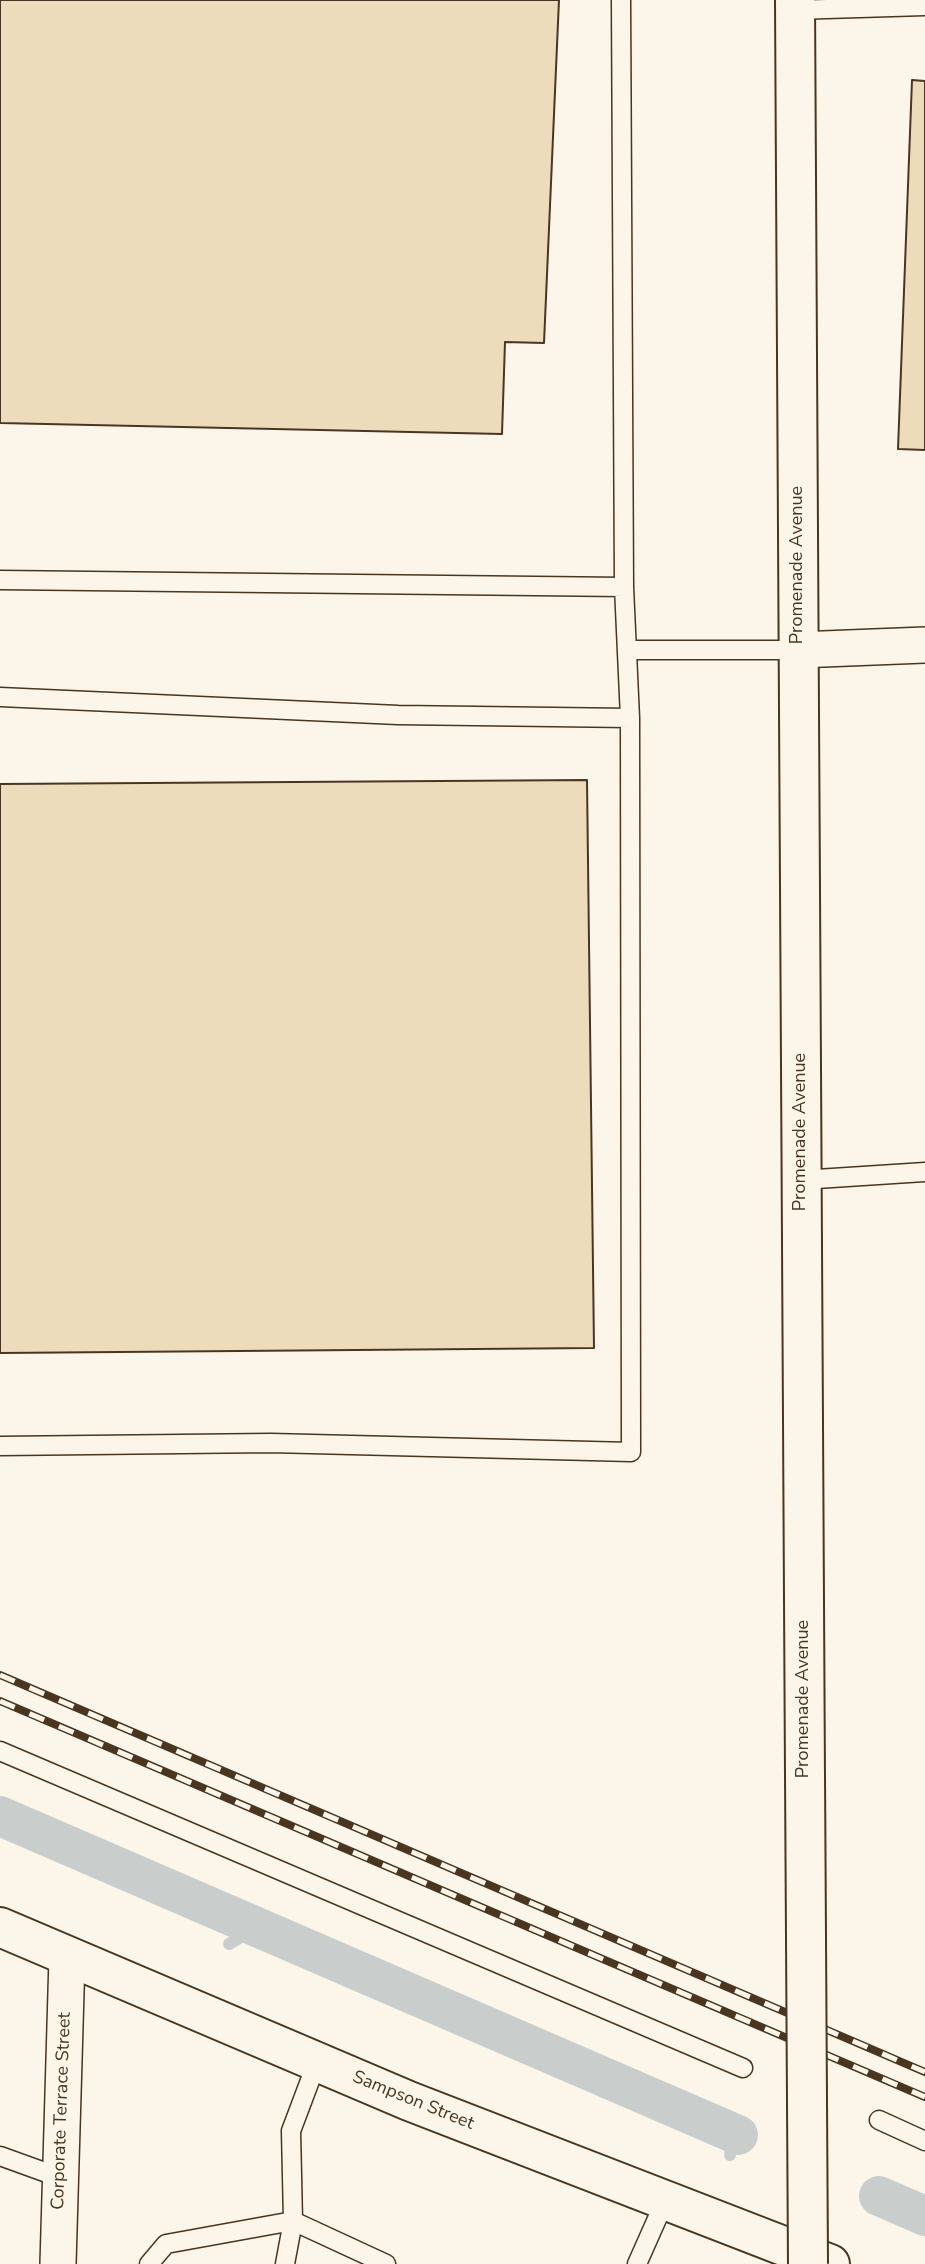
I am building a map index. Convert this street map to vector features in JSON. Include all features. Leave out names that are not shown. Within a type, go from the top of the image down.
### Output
[{"type":"main road","name":"Promenade Avenue","points":[[795,5],[808,2264]]},
{"type":"main road","name":"Sampson Street","points":[[0,1927],[67,1958],[317,2062],[830,2264]]},
{"type":"street","points":[[798,650],[925,645]]},
{"type":"street","name":"Corporate Terrace Street","points":[[58,2264],[67,1958]]},
{"type":"lane","points":[[0,1446],[271,1443],[631,1451],[630,718],[624,587],[621,0]]},
{"type":"lane","points":[[795,5],[925,6]]},
{"type":"lane","points":[[0,580],[624,587]]},
{"type":"lane","points":[[628,650],[798,650]]},
{"type":"lane","points":[[0,697],[398,715],[630,718]]},
{"type":"lane","points":[[801,1180],[925,1172]]},
{"type":"lane","points":[[0,1751],[743,2067]]},
{"type":"lane","points":[[285,2264],[293,2221],[291,2131],[317,2062]]},
{"type":"lane","points":[[879,2120],[925,2141]]},
{"type":"lane","points":[[0,2156],[61,2178]]},
{"type":"lane","points":[[637,2264],[665,2201]]},
{"type":"lane","points":[[149,2264],[166,2244],[293,2221],[386,2264]]},
{"type":"building","points":[[0,0],[559,0],[544,343],[505,342],[502,434],[0,423]]},
{"type":"building","points":[[912,80],[925,81],[925,450],[898,449]]},
{"type":"building","points":[[587,780],[594,1348],[0,1353],[0,784]]},
{"type":"waterway","points":[[0,1816],[738,2135]]},
{"type":"waterway","points":[[229,1944],[258,1927]]},
{"type":"waterway","points":[[730,2155],[734,2133]]},
{"type":"waterway","points":[[879,2196],[925,2216]]},
{"type":"railway","points":[[0,1675],[925,2072]]},
{"type":"railway","points":[[0,1701],[925,2097]]}]
